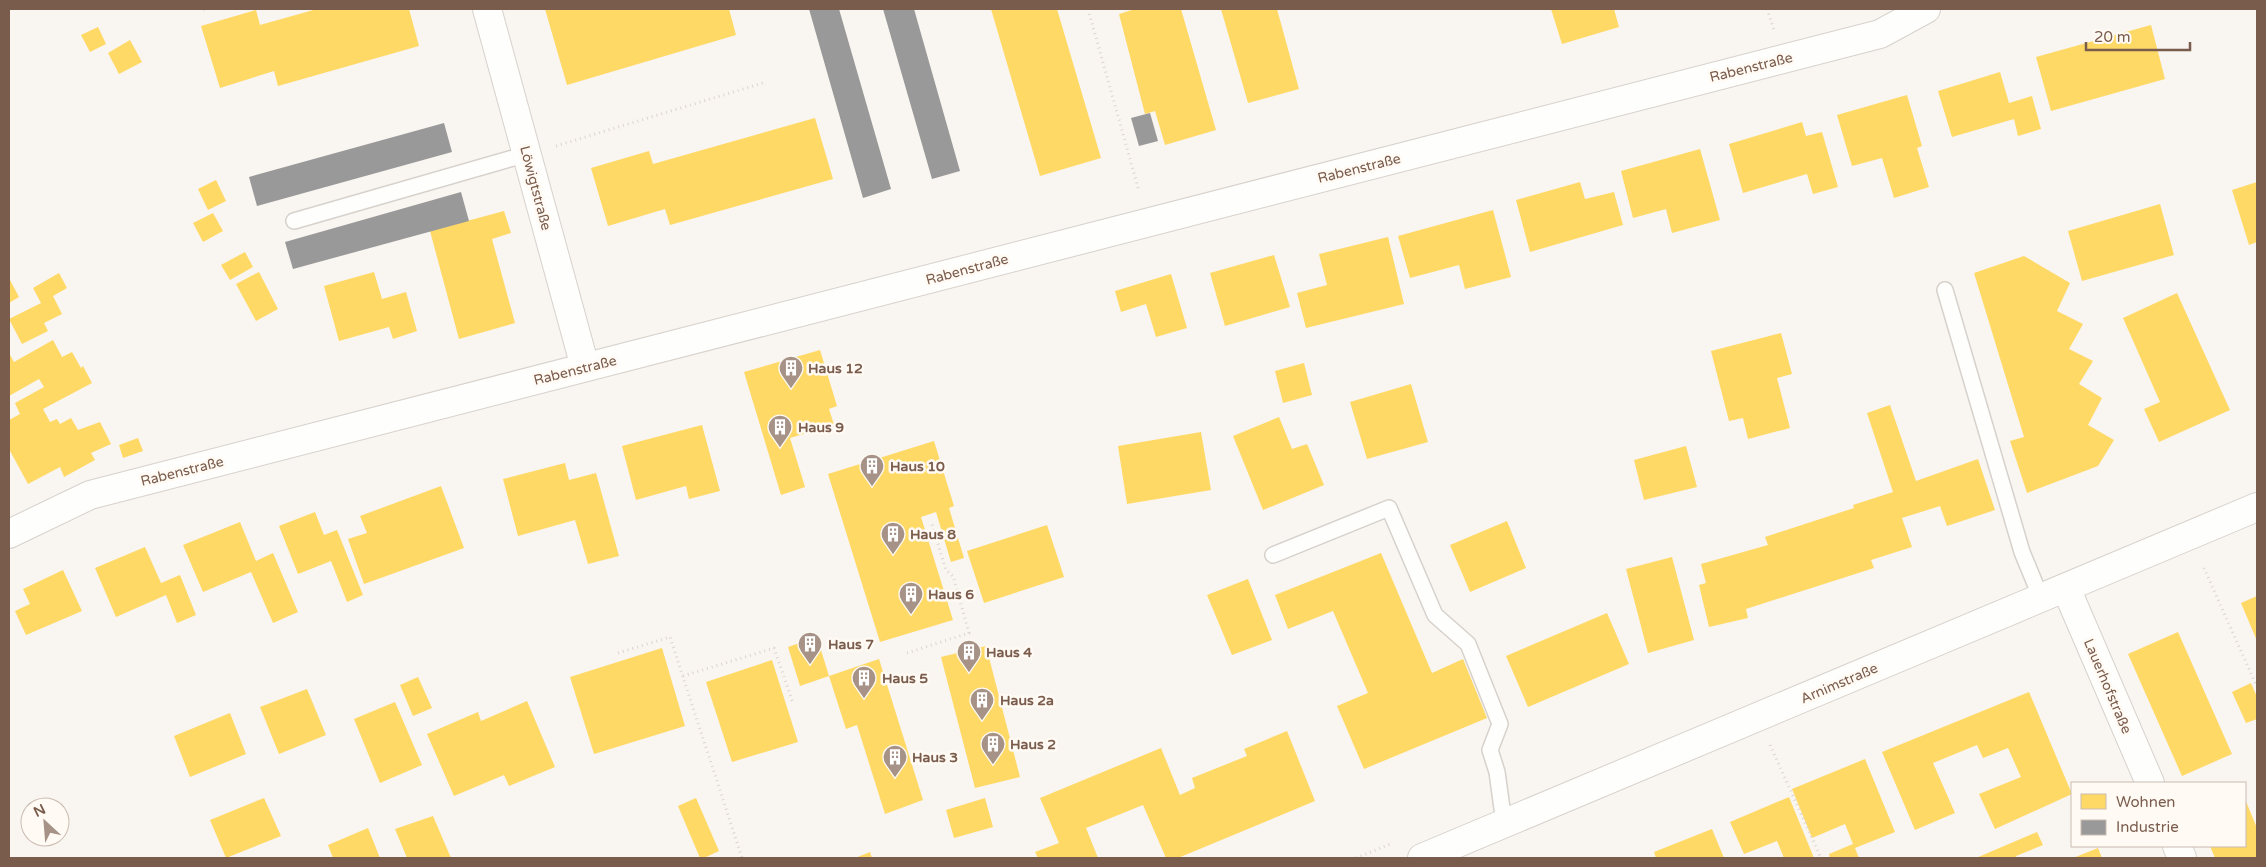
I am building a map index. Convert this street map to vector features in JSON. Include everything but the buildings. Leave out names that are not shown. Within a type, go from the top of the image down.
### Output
[{"type":"street","name":"Löwigtstraße","points":[[487,9],[585,367]]},
{"type":"street","name":"Rabenstraße","points":[[9,534],[90,494],[1880,34],[1926,9]]},
{"type":"street","name":"Arnimstraße","points":[[1422,858],[2257,507]]},
{"type":"street","name":"Lauerhofstraße","points":[[2053,593],[2149,782]]},
{"type":"lane","points":[[294,221],[527,154]]},
{"type":"lane","points":[[1945,290],[2022,552],[2053,593]]},
{"type":"lane","points":[[1273,555],[1389,508],[1435,615],[1468,644],[1500,724],[1490,750],[1497,772],[1504,823]]},
{"type":"path","points":[[1088,9],[1148,222]]},
{"type":"path","points":[[527,154],[766,82]]},
{"type":"path","points":[[907,653],[969,633],[953,576],[946,570],[931,521]]},
{"type":"path","points":[[2204,568],[2257,687]]},
{"type":"path","points":[[618,653],[670,637],[742,858]]},
{"type":"path","points":[[682,676],[774,648],[793,704]]},
{"type":"path","points":[[1758,716],[1822,858]]},
{"type":"place","name":"Haus 12","points":[[791,389]]},
{"type":"place","name":"Haus 9","points":[[780,448]]},
{"type":"place","name":"Haus 10","points":[[872,487]]},
{"type":"place","name":"Haus 8","points":[[893,555]]},
{"type":"place","name":"Haus 6","points":[[911,615]]},
{"type":"place","name":"Haus 7","points":[[810,665]]},
{"type":"place","name":"Haus 4","points":[[969,673]]},
{"type":"place","name":"Haus 5","points":[[864,699]]},
{"type":"place","name":"Haus 2a","points":[[982,721]]},
{"type":"place","name":"Haus 2","points":[[993,765]]},
{"type":"place","name":"Haus 3","points":[[895,778]]}]
